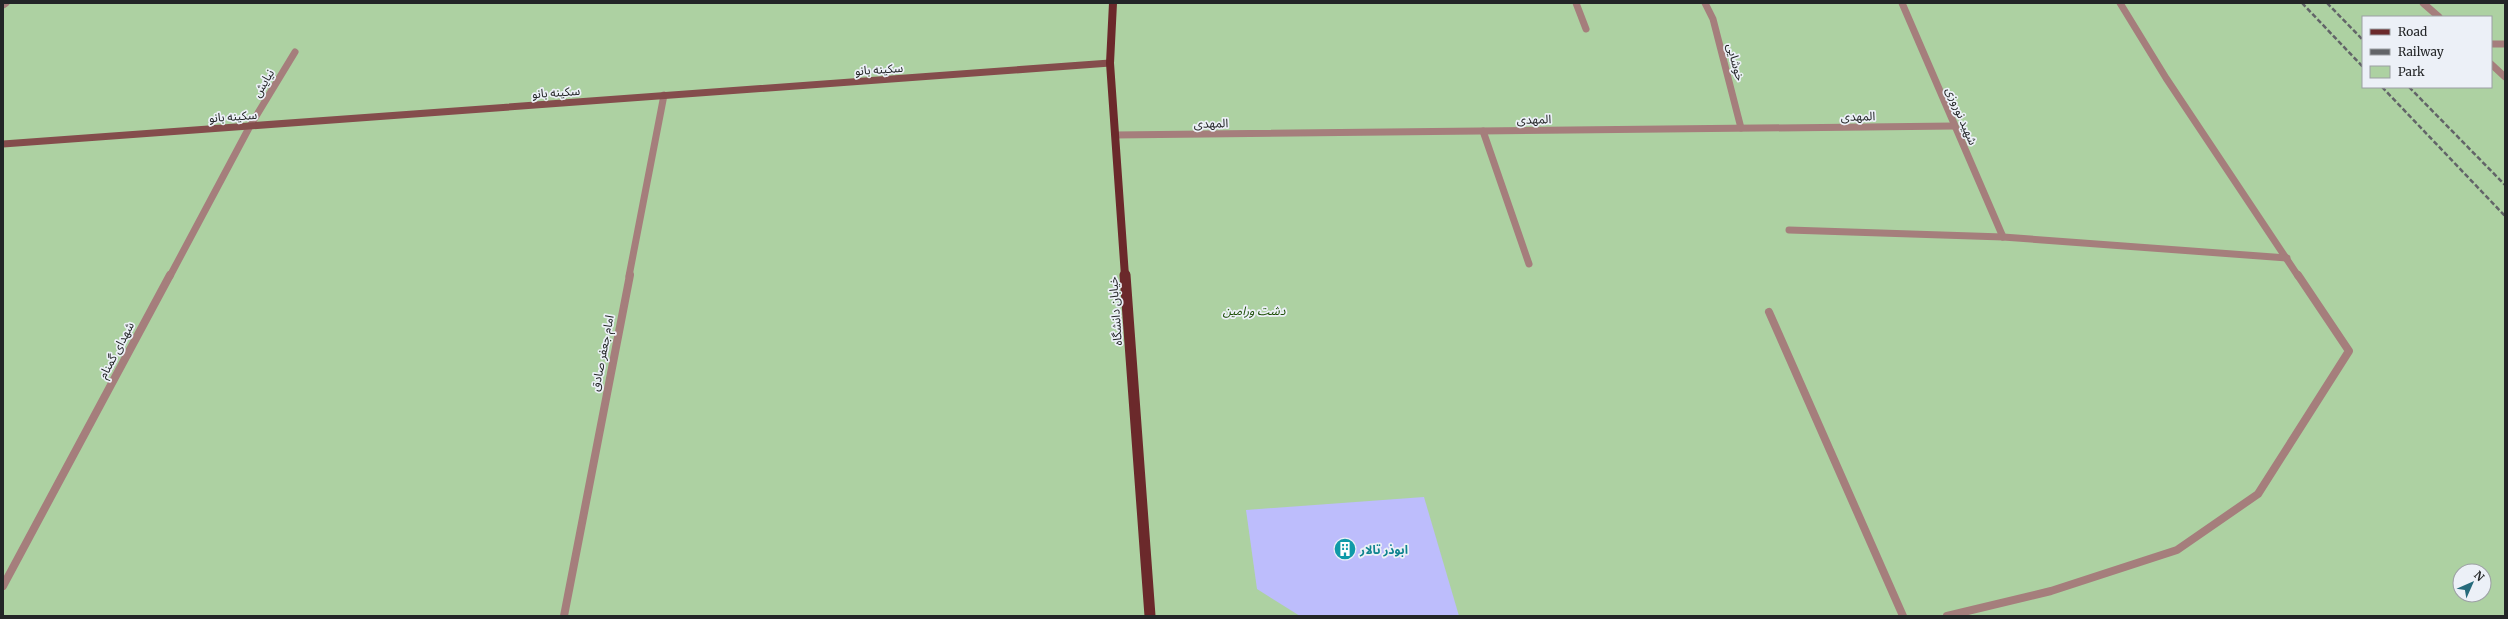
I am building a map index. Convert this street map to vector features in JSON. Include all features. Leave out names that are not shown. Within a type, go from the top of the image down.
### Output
[{"type":"main road","name":"خیابان دانشگاه","points":[[1113,3],[1110,63],[1150,616]]},
{"type":"street","points":[[1576,3],[1586,29]]},
{"type":"street","name":"خوشایی","points":[[1704,3],[1713,19],[1741,128]]},
{"type":"street","name":"شهید نوروزی","points":[[1902,3],[2003,237]]},
{"type":"street","points":[[1946,616],[2051,591],[2177,550],[2258,494],[2349,352],[2166,78],[2120,3]]},
{"type":"street","points":[[2423,3],[2438,16]]},
{"type":"street","points":[[2492,44],[2505,44]]},
{"type":"street","name":"نیایش","points":[[250,126],[295,52]]},
{"type":"street","name":"سکینه بانو","points":[[3,144],[1110,63]]},
{"type":"street","points":[[2492,65],[2505,77]]},
{"type":"street","name":"امام جعفر صادق","points":[[564,616],[664,96]]},
{"type":"street","name":"شهدای گمنام","points":[[3,586],[250,126]]},
{"type":"street","name":"المهدی","points":[[1115,135],[1954,126]]},
{"type":"street","points":[[1483,131],[1529,264]]},
{"type":"street","points":[[1789,230],[2003,237],[2287,258]]},
{"type":"street","points":[[1769,312],[1903,616]]},
{"type":"green space","name":"دشت ورامین","points":[[3,3],[2505,3],[2505,616],[3,616]]},
{"type":"building","name":"ابوذر تالار","points":[[1424,497],[1459,616],[1300,616],[1257,589],[1246,510]]},
{"type":"railway","points":[[2302,3],[2362,66]]},
{"type":"railway","points":[[2327,3],[2362,39]]},
{"type":"railway","points":[[2383,88],[2505,216]]},
{"type":"railway","points":[[2410,88],[2505,185]]},
{"type":"place","name":"ابوذر تالار","points":[[1345,549]]}]
